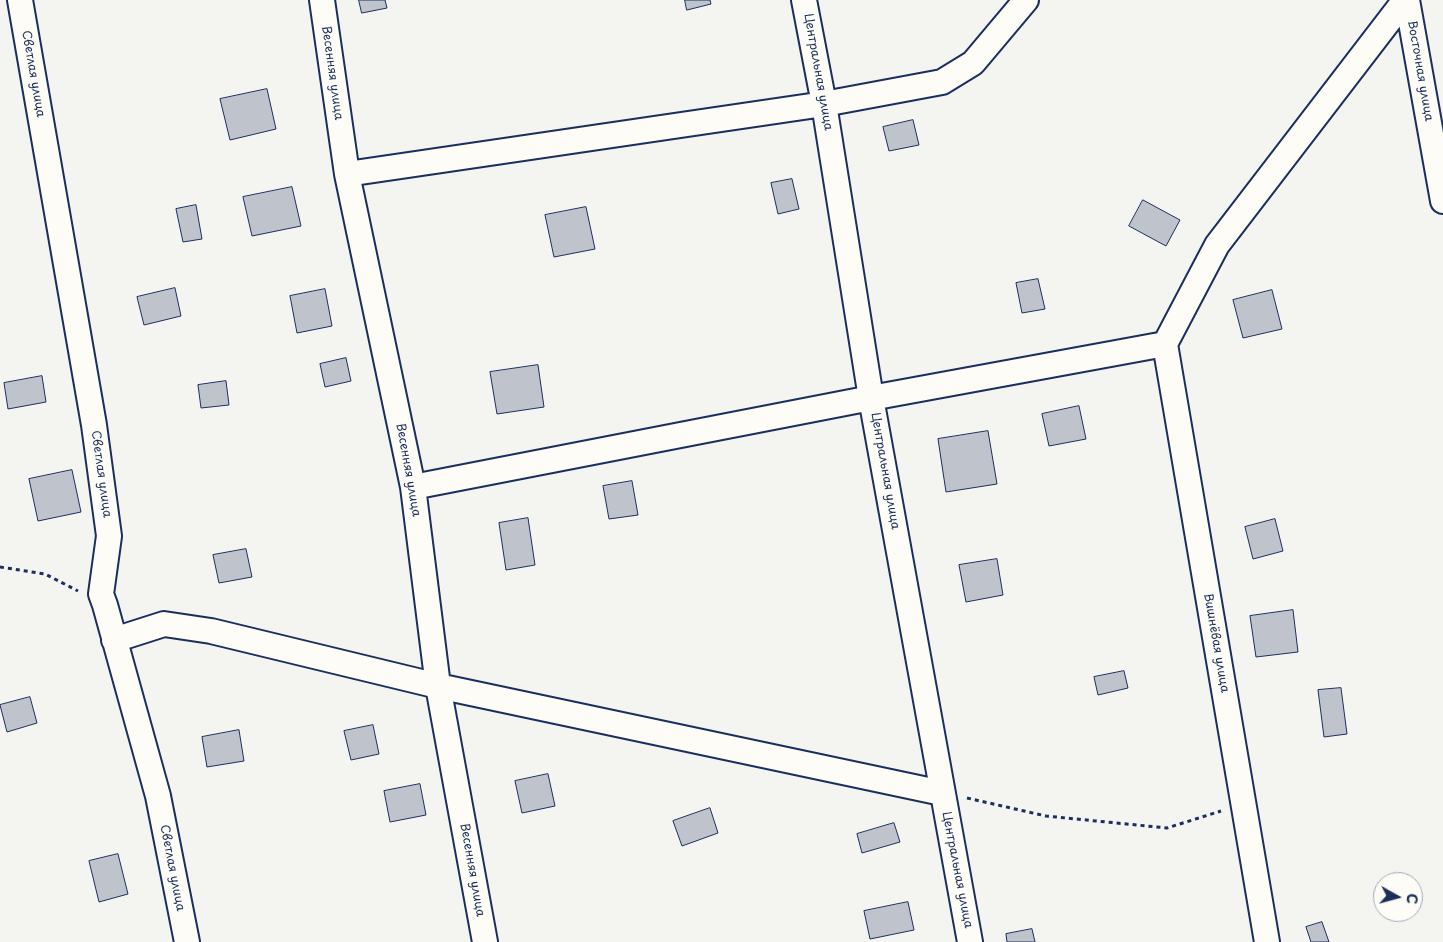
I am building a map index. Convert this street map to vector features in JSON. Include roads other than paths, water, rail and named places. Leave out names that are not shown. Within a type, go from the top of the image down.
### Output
[{"type":"street","name":"Светлая улица","points":[[20,0],[94,425],[109,536],[101,594],[158,796],[187,942]]},
{"type":"street","name":"Весенняя улица","points":[[322,0],[347,174],[413,487],[438,686],[486,942]]},
{"type":"street","name":"Центральная улица","points":[[804,0],[824,104],[871,398],[970,942]]},
{"type":"street","points":[[347,174],[824,104],[942,82],[973,63],[1026,0]]},
{"type":"street","points":[[413,487],[871,398],[1165,344],[1217,245],[1406,0]]},
{"type":"street","name":"Восточная улица","points":[[1406,0],[1443,201]]},
{"type":"street","name":"Вишнёвая улица","points":[[1165,344],[1267,942]]},
{"type":"street","points":[[114,640],[164,624],[211,631],[438,686],[942,793]]}]
